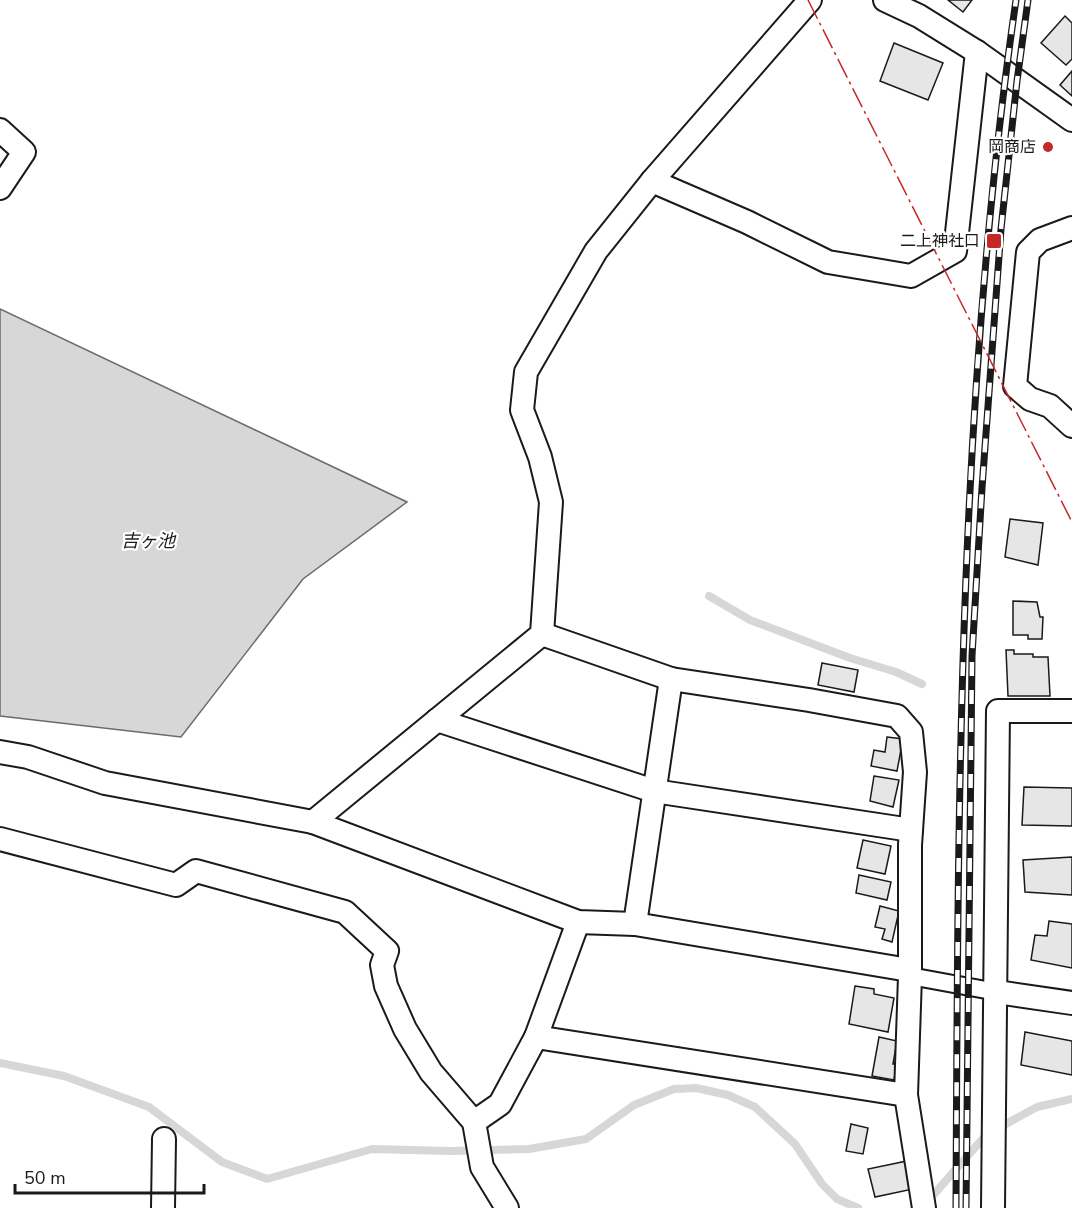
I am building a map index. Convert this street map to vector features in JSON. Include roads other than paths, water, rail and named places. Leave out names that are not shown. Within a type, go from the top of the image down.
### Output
[{"type":"street","points":[[313,822],[542,634],[551,502],[540,457],[522,410],[526,372],[596,251],[652,182],[810,0]]},
{"type":"street","points":[[885,0],[919,16],[976,52],[1072,120]]},
{"type":"street","points":[[652,182],[747,222],[828,262],[911,276],[955,251],[976,52]]},
{"type":"street","points":[[0,130],[24,152],[0,188]]},
{"type":"street","points":[[1072,228],[1040,240],[1028,252],[1015,386],[1030,399],[1050,406],[1072,426]]},
{"type":"street","points":[[542,634],[671,679],[897,716],[911,732],[915,772],[911,830],[906,1095],[924,1208]]},
{"type":"street","points":[[635,924],[671,679]]},
{"type":"street","points":[[993,1208],[997,992],[998,711],[1072,711]]},
{"type":"street","points":[[437,720],[654,791],[911,830]]},
{"type":"street","points":[[0,752],[28,757],[105,783],[313,822],[578,922],[635,924],[910,973],[997,992],[1072,1003]]},
{"type":"street","points":[[0,839],[176,885],[196,871],[345,912],[387,951],[382,965],[386,986],[405,1029],[431,1072],[474,1122],[482,1167],[507,1208]]},
{"type":"street","points":[[474,1122],[500,1104],[536,1037],[578,922]]},
{"type":"street","points":[[536,1037],[906,1095]]},
{"type":"street","points":[[164,1139],[164,1208]]},
{"type":"water","name":"吉ヶ池","points":[[0,309],[407,502],[303,579],[181,737],[0,716]]},
{"type":"waterway","points":[[709,596],[750,620],[850,658],[896,672],[922,684]]},
{"type":"waterway","points":[[0,1063],[64,1076],[149,1107],[222,1162],[267,1179],[372,1149],[450,1151],[529,1149],[586,1139],[634,1105],[674,1089],[696,1088],[728,1095],[755,1107],[795,1144],[822,1184],[837,1199],[858,1208]]},
{"type":"waterway","points":[[928,1201],[986,1135],[1037,1107],[1072,1099]]},
{"type":"railway","points":[[956,1208],[961,754],[972,452],[982,301],[997,150],[1016,0]]},
{"type":"railway","points":[[966,1208],[972,656],[1001,229],[1028,0]]},
{"type":"place","name":"岡商店","points":[[1048,147]]},
{"type":"place","name":"二上神社口","points":[[994,241]]}]
